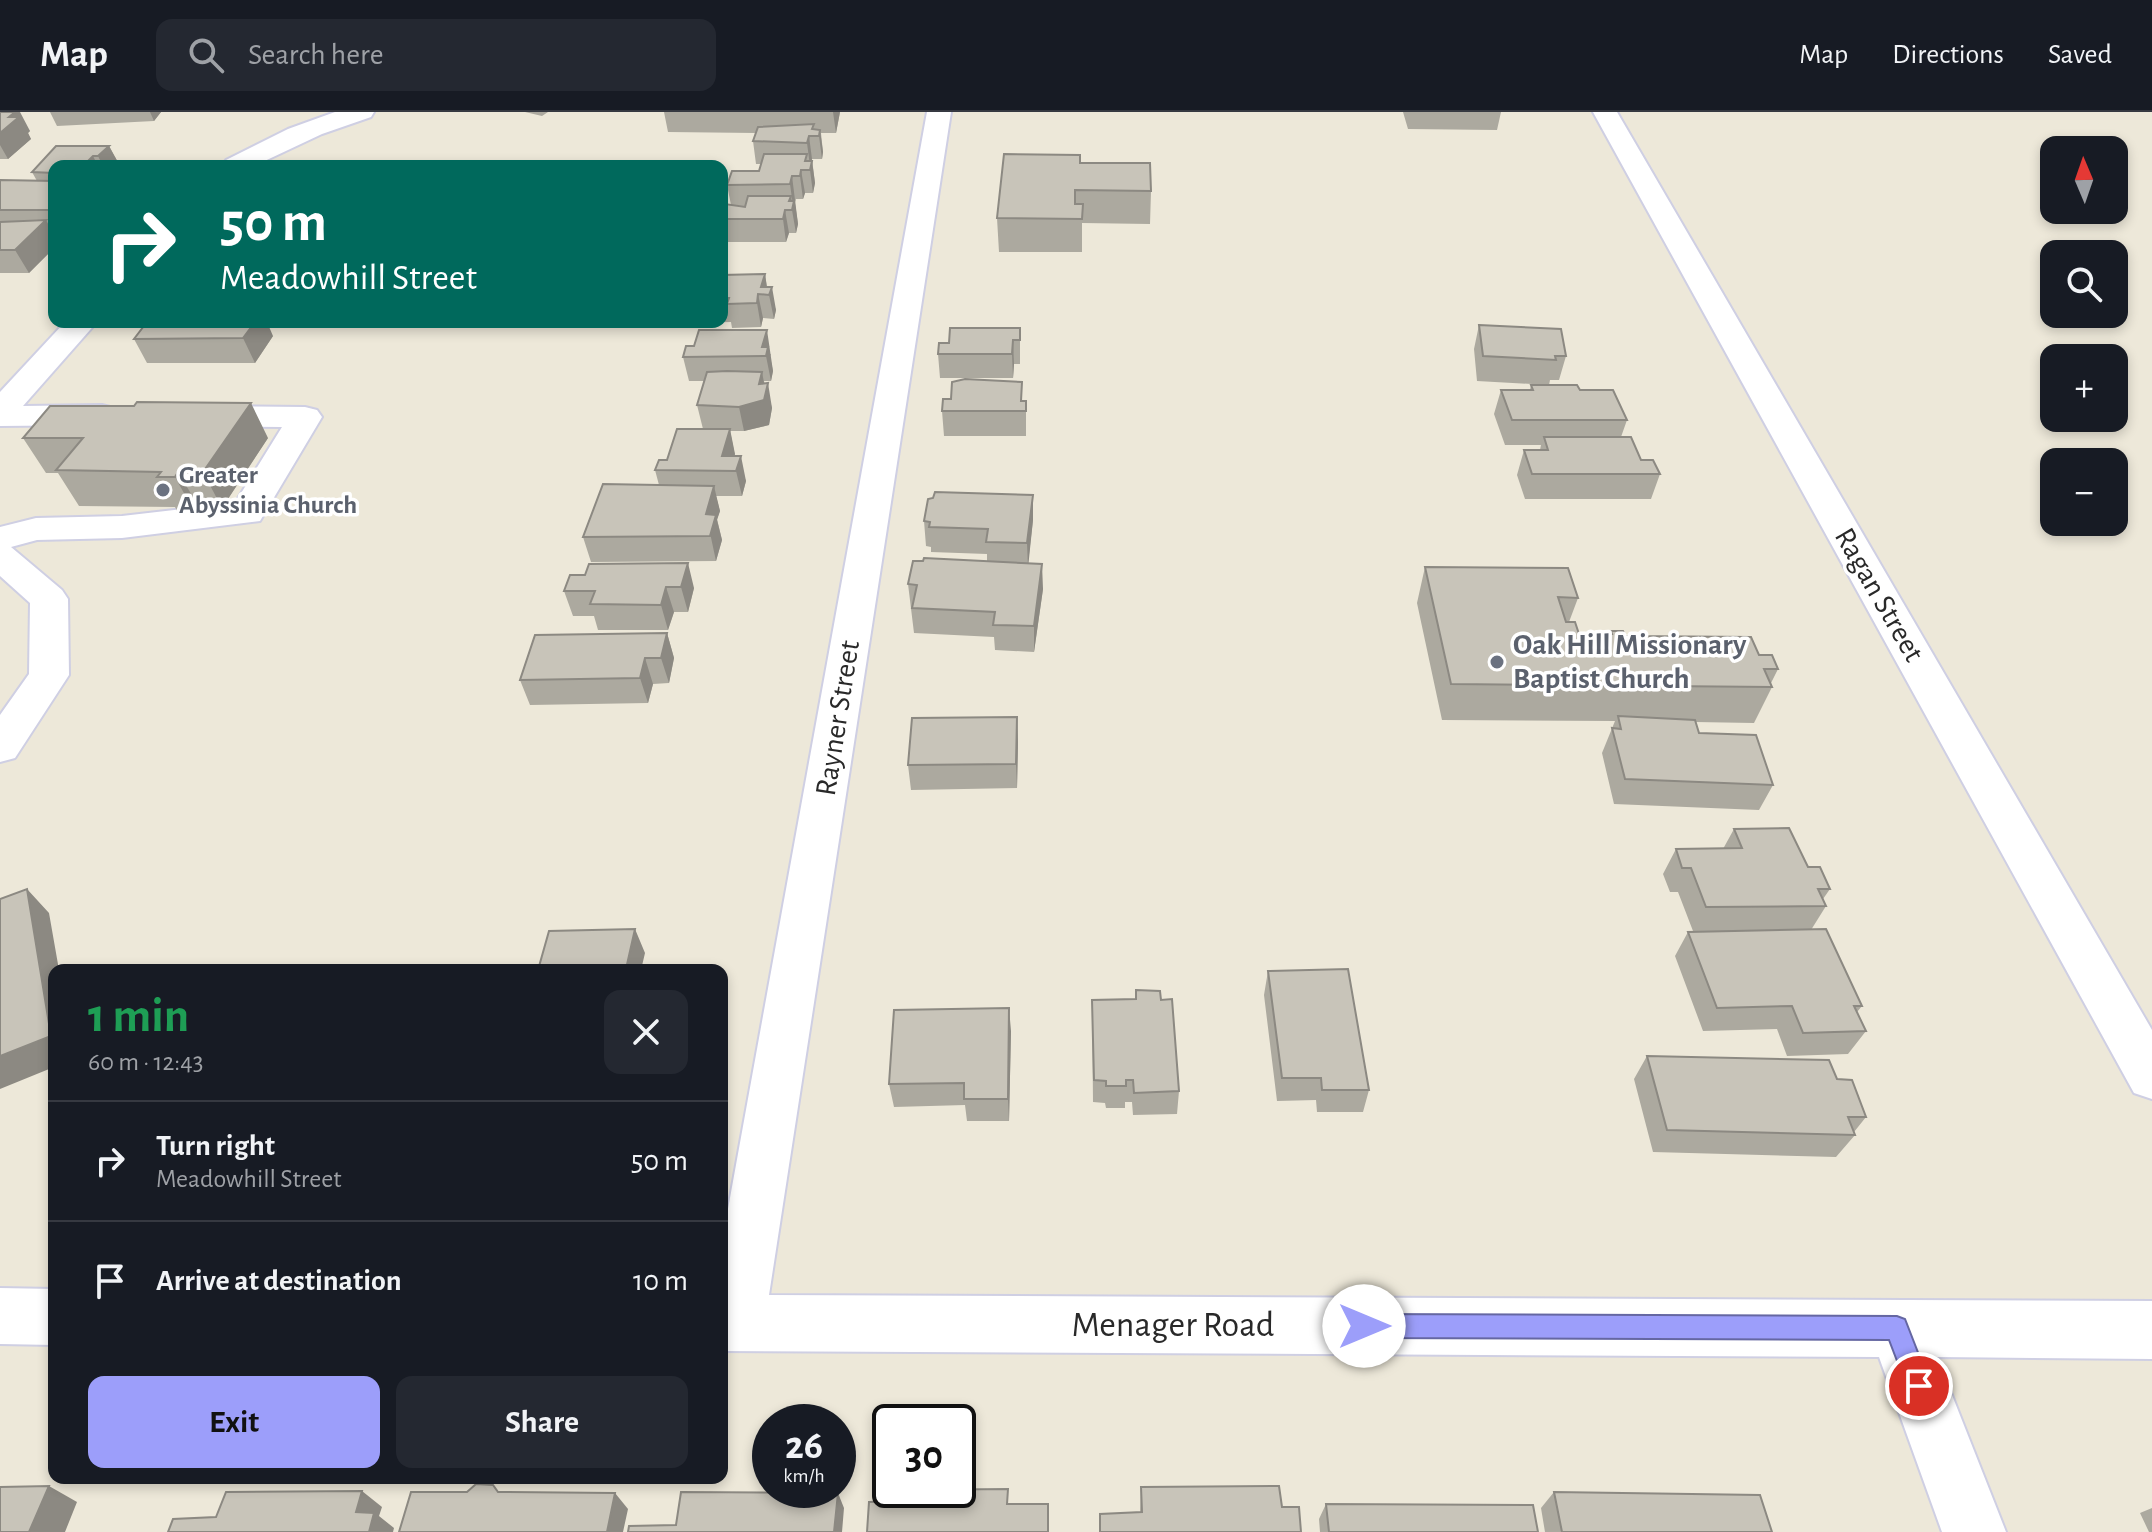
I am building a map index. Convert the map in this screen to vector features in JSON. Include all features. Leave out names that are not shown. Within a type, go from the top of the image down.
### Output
[{"type":"street","points":[[246,160],[274,144],[362,112]]},
{"type":"street","name":"Rayner Street","points":[[729,1324],[939,112]]},
{"type":"street","name":"Ragan Street","points":[[1605,112],[2152,1077]]},
{"type":"street","points":[[0,414],[77,328]]},
{"type":"street","points":[[0,414],[305,417],[247,513],[122,527],[36,529],[0,539]]},
{"type":"street","points":[[0,556],[49,599],[49,675],[0,747]]},
{"type":"street","points":[[0,1316],[48,1317]]},
{"type":"street","name":"Menager Road","points":[[729,1324],[2152,1330]]},
{"type":"street","points":[[1897,1328],[1974,1532]]},
{"type":"building","points":[[0,112],[15,112],[9,117],[19,117],[0,133]]},
{"type":"building","points":[[814,124],[812,129],[820,130],[819,136],[809,136],[807,143],[753,141],[758,127]]},
{"type":"building","points":[[56,146],[109,146],[89,160],[48,160],[48,173],[32,172]]},
{"type":"building","points":[[764,154],[807,154],[805,161],[812,161],[810,170],[801,170],[800,176],[792,176],[790,184],[728,185],[732,171],[759,171]]},
{"type":"building","points":[[1004,154],[1080,155],[1080,163],[1150,163],[1151,191],[1075,190],[1075,204],[1083,204],[1082,219],[997,218]]},
{"type":"building","points":[[0,180],[48,181],[48,210],[0,210]]},
{"type":"building","points":[[748,196],[791,196],[789,201],[794,201],[792,210],[785,210],[783,219],[728,219],[728,204],[745,207]]},
{"type":"building","points":[[46,220],[15,250],[0,250],[0,222]]},
{"type":"building","points":[[765,274],[761,287],[772,287],[769,295],[758,294],[757,303],[728,304],[728,275]]},
{"type":"building","points":[[1479,325],[1561,329],[1566,356],[1555,356],[1556,360],[1483,356]]},
{"type":"building","points":[[142,328],[250,328],[243,338],[134,339]]},
{"type":"building","points":[[950,328],[1020,328],[1020,340],[1013,340],[1012,354],[938,354],[939,343],[949,343]]},
{"type":"building","points":[[699,330],[767,330],[762,347],[768,347],[766,356],[683,357],[686,346],[694,346]]},
{"type":"building","points":[[707,372],[762,372],[759,384],[768,383],[764,400],[739,407],[697,405]]},
{"type":"building","points":[[965,379],[1022,382],[1021,401],[1026,401],[1026,411],[942,411],[943,399],[951,399],[952,382]]},
{"type":"building","points":[[1531,385],[1577,385],[1580,390],[1613,390],[1627,420],[1512,420],[1501,390],[1533,390]]},
{"type":"building","points":[[137,402],[251,403],[203,472],[178,472],[175,477],[157,477],[161,472],[56,470],[83,438],[23,438],[50,406],[134,406]]},
{"type":"building","points":[[677,429],[730,429],[722,456],[741,456],[736,471],[655,470],[659,460],[667,460]]},
{"type":"building","points":[[1544,437],[1631,437],[1641,460],[1653,460],[1660,474],[1532,474],[1524,450],[1548,450]]},
{"type":"building","points":[[603,484],[714,486],[706,514],[716,515],[710,536],[583,537]]},
{"type":"building","points":[[935,492],[1033,495],[1027,543],[986,542],[988,529],[929,527],[930,522],[924,521],[928,499],[933,498]]},
{"type":"building","points":[[924,558],[1042,564],[1034,626],[993,625],[995,612],[912,608],[917,585],[908,584],[913,561],[923,561]]},
{"type":"building","points":[[688,563],[681,587],[666,587],[661,605],[590,604],[595,591],[564,591],[570,575],[585,575],[589,564]]},
{"type":"building","points":[[1425,567],[1568,568],[1578,598],[1558,597],[1566,622],[1575,622],[1579,634],[1623,631],[1625,636],[1751,637],[1759,655],[1772,655],[1778,669],[1764,669],[1772,687],[1451,684]]},
{"type":"building","points":[[667,633],[661,658],[645,658],[640,678],[520,680],[535,635]]},
{"type":"building","points":[[1618,716],[1695,720],[1699,733],[1756,735],[1773,785],[1625,779],[1612,728],[1621,729]]},
{"type":"building","points":[[1017,717],[1016,764],[908,765],[912,718]]},
{"type":"building","points":[[1789,828],[1808,867],[1820,867],[1830,889],[1818,889],[1826,906],[1706,907],[1691,868],[1682,868],[1676,849],[1742,848],[1734,829]]},
{"type":"building","points":[[27,889],[48,1018],[48,1037],[0,1056],[0,899]]},
{"type":"building","points":[[635,929],[627,964],[540,964],[549,931]]},
{"type":"building","points":[[1826,929],[1862,1006],[1854,1006],[1866,1031],[1803,1033],[1792,1006],[1717,1008],[1688,932]]},
{"type":"building","points":[[1348,969],[1369,1090],[1322,1090],[1321,1078],[1282,1078],[1268,971]]},
{"type":"building","points":[[1136,990],[1160,991],[1161,1000],[1172,999],[1179,1091],[1134,1093],[1133,1080],[1126,1080],[1126,1086],[1106,1086],[1106,1081],[1094,1080],[1092,1000],[1136,999]]},
{"type":"building","points":[[1009,1008],[1008,1099],[964,1099],[964,1083],[889,1084],[894,1010]]},
{"type":"building","points":[[1647,1056],[1829,1060],[1837,1079],[1852,1080],[1866,1117],[1848,1117],[1855,1135],[1667,1130]]},
{"type":"building","points":[[476,1484],[493,1485],[498,1492],[615,1493],[607,1532],[399,1532],[411,1492],[467,1492]]},
{"type":"building","points":[[49,1486],[29,1532],[0,1532],[0,1487]]},
{"type":"building","points":[[1279,1486],[1282,1507],[1299,1507],[1301,1532],[1100,1532],[1100,1514],[1142,1512],[1141,1487]]},
{"type":"building","points":[[976,1489],[1008,1489],[1007,1504],[1048,1504],[1048,1532],[867,1532],[869,1502],[872,1502],[872,1508],[976,1508]]},
{"type":"building","points":[[362,1491],[356,1512],[374,1513],[369,1532],[168,1532],[173,1519],[216,1517],[226,1492]]},
{"type":"building","points":[[681,1492],[752,1492],[752,1508],[836,1508],[834,1532],[628,1532],[629,1526],[676,1525]]},
{"type":"building","points":[[1554,1492],[1760,1495],[1772,1532],[1562,1532]]},
{"type":"building","points":[[1326,1504],[1533,1505],[1538,1532],[1329,1532]]},
{"type":"place","name":"Greater Abyssinia Church","points":[[163,490]]},
{"type":"place","name":"Oak Hill Missionary Baptist Church","points":[[1497,662]]},
{"type":"route","points":[[1364,1326],[1897,1328],[1919,1386]]}]
